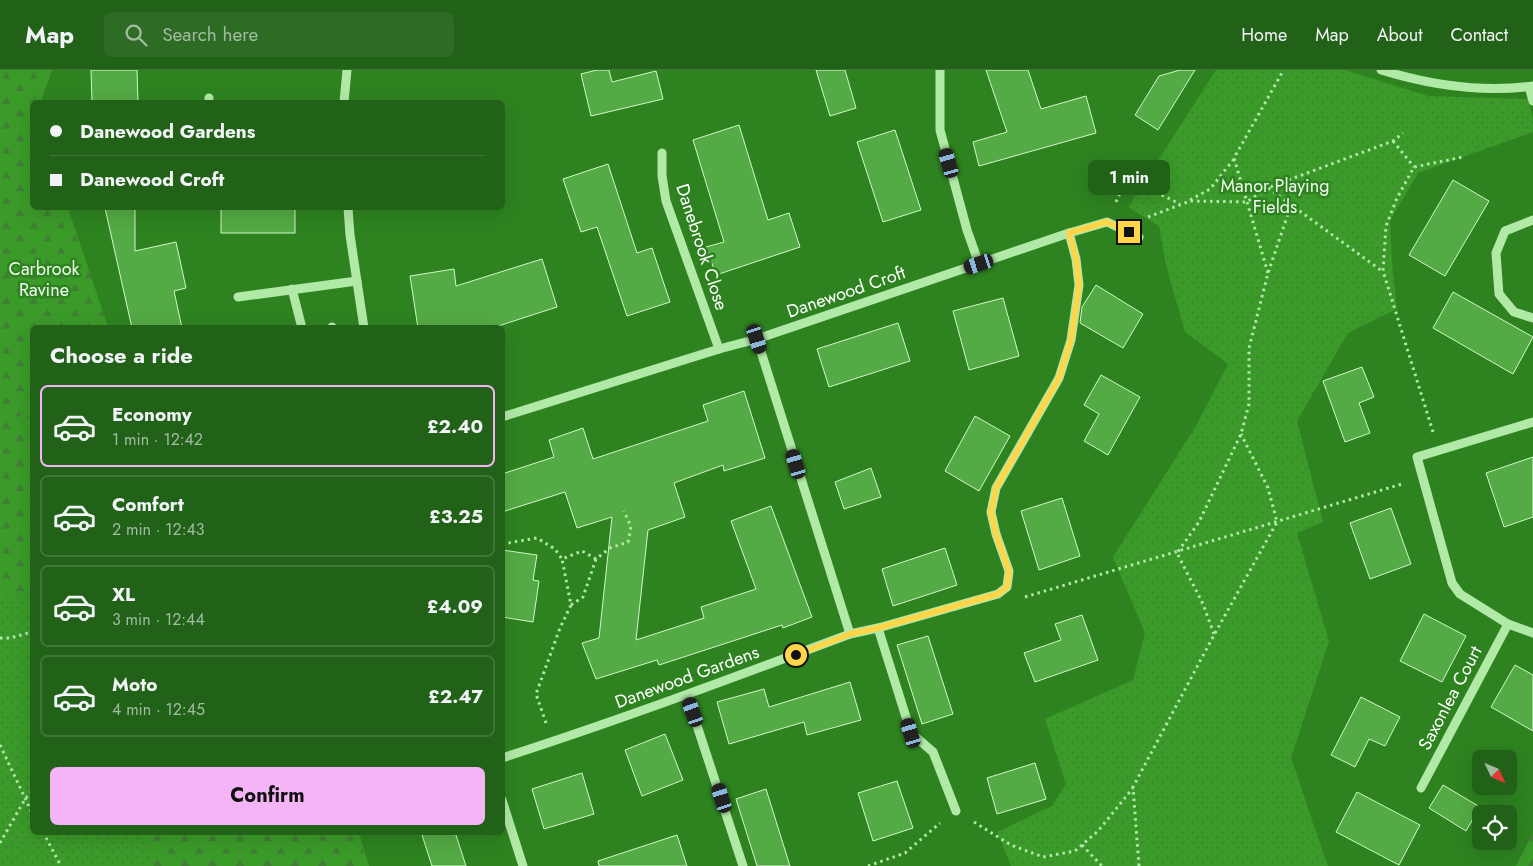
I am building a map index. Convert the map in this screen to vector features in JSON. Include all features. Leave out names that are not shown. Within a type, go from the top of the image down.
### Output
[{"type":"street","points":[[344,100],[346,70]]},
{"type":"street","points":[[940,70],[940,130],[967,230],[979,264]]},
{"type":"street","points":[[1381,70],[1412,79],[1445,85],[1488,88],[1531,87],[1533,101]]},
{"type":"street","name":"Danebrook Close","points":[[662,153],[662,176],[666,201],[719,350]]},
{"type":"street","points":[[348,210],[364,325]]},
{"type":"street","points":[[1533,220],[1505,231],[1496,253],[1499,294],[1514,312],[1533,318]]},
{"type":"street","points":[[1107,222],[1138,237]]},
{"type":"street","name":"Danewood Croft","points":[[505,416],[757,339],[1069,233],[1107,222]]},
{"type":"street","points":[[1007,587],[1009,571],[996,534],[991,512],[996,488],[1059,378],[1071,340],[1079,285],[1076,258],[1069,233]]},
{"type":"street","points":[[238,297],[357,281]]},
{"type":"street","points":[[292,289],[301,325]]},
{"type":"street","points":[[757,339],[850,634]]},
{"type":"street","points":[[1533,422],[1417,457],[1452,583],[1460,594],[1508,624],[1533,633]]},
{"type":"street","name":"Danewood Gardens","points":[[505,757],[687,695],[850,634],[878,628],[998,594],[1007,587]]},
{"type":"street","name":"Saxonlea Court","points":[[1421,788],[1508,624]]},
{"type":"street","points":[[878,628],[911,733],[933,752],[956,811]]},
{"type":"street","points":[[687,695],[743,866]]},
{"type":"street","points":[[505,809],[523,866]]},
{"type":"path","points":[[1120,228],[1190,201],[1210,189],[1234,158],[1283,71]]},
{"type":"path","points":[[1190,201],[1247,202],[1267,188],[1393,141],[1403,133]]},
{"type":"path","points":[[1393,141],[1414,166]]},
{"type":"path","points":[[1414,166],[1463,157]]},
{"type":"path","points":[[1234,158],[1268,273]]},
{"type":"path","points":[[1414,166],[1397,198],[1386,226],[1382,271],[1438,450]]},
{"type":"path","points":[[1107,222],[1127,178],[1181,204]]},
{"type":"path","points":[[1267,188],[1382,271]]},
{"type":"path","points":[[1177,553],[1199,522],[1241,434],[1249,404],[1249,348],[1268,273],[1291,205]]},
{"type":"path","points":[[868,866],[904,853],[937,824],[956,811],[1012,845],[1042,857],[1075,852],[1098,830],[1133,787],[1277,522],[1268,488],[1241,434]]},
{"type":"path","points":[[1007,587],[1025,598],[1423,478]]},
{"type":"path","points":[[553,742],[536,694],[560,628],[571,605],[583,597],[596,559],[610,548],[628,542],[631,528],[624,511]]},
{"type":"path","points":[[505,543],[537,538],[555,549],[562,559],[571,605]]},
{"type":"path","points":[[562,559],[582,551],[596,559]]},
{"type":"path","points":[[1177,553],[1203,604],[1214,635]]},
{"type":"path","points":[[0,638],[10,638],[30,633]]},
{"type":"path","points":[[0,745],[30,809]]},
{"type":"path","points":[[1133,787],[1139,866]]},
{"type":"path","points":[[0,843],[30,793]]},
{"type":"path","points":[[45,835],[61,866]]},
{"type":"path","points":[[1082,845],[1102,866]]},
{"type":"green space","name":"Carbrook Ravine","points":[[0,70],[30,100],[32,325],[30,325],[30,835],[360,835],[369,866],[0,866]]},
{"type":"green space","points":[[0,70],[52,70],[42,100],[30,100],[30,210],[69,210],[107,325],[30,325],[30,393],[17,398],[30,461],[30,595],[0,597]]},
{"type":"green space","name":"Manor Playing Fields","points":[[1216,70],[1345,70],[1428,96],[1528,99],[1533,118],[1533,132],[1418,173],[1390,221],[1397,309],[1348,333],[1297,421],[1323,522],[1297,533],[1329,641],[1291,758],[1328,866],[1011,866],[997,832],[1052,806],[1066,784],[1045,719],[1133,680],[1145,633],[1113,557],[1196,426],[1228,364],[1185,332],[1166,265],[1159,226],[1128,207]]},
{"type":"green space","points":[[1533,833],[1533,866],[1516,866]]},
{"type":"green space","points":[[145,835],[359,835],[368,866],[154,866]]},
{"type":"building","points":[[91,70],[137,70],[138,100],[92,100]]},
{"type":"building","points":[[597,70],[609,70],[612,82],[656,71],[663,99],[591,116],[581,74]]},
{"type":"building","points":[[816,70],[845,70],[856,108],[830,116]]},
{"type":"building","points":[[986,70],[1028,70],[1041,109],[1086,96],[1096,133],[979,166],[973,142],[1007,132]]},
{"type":"building","points":[[1180,70],[1195,70],[1158,130],[1135,115],[1159,76]]},
{"type":"building","points":[[739,125],[768,220],[789,213],[800,247],[716,275],[706,247],[724,242],[693,140]]},
{"type":"building","points":[[895,130],[921,210],[883,222],[857,142]]},
{"type":"building","points":[[608,164],[637,253],[652,248],[670,302],[627,316],[597,227],[581,232],[563,179]]},
{"type":"building","points":[[1453,180],[1489,201],[1445,276],[1409,255]]},
{"type":"building","points":[[105,210],[135,210],[135,251],[176,242],[186,288],[174,291],[181,325],[131,325]]},
{"type":"building","points":[[221,210],[295,210],[295,233],[221,233]]},
{"type":"building","points":[[542,259],[557,307],[501,325],[418,325],[410,276],[454,269],[456,286]]},
{"type":"building","points":[[1096,285],[1143,314],[1123,348],[1080,323],[1082,307]]},
{"type":"building","points":[[1453,292],[1533,337],[1513,374],[1433,328]]},
{"type":"building","points":[[1003,298],[1019,356],[969,370],[953,311]]},
{"type":"building","points":[[898,323],[910,361],[829,387],[817,349]]},
{"type":"building","points":[[1362,367],[1374,397],[1359,403],[1370,433],[1345,442],[1323,381]]},
{"type":"building","points":[[1101,375],[1140,397],[1108,455],[1084,441],[1099,414],[1084,405]]},
{"type":"building","points":[[744,391],[765,458],[724,471],[723,465],[674,483],[685,517],[648,530],[636,640],[704,618],[701,607],[756,589],[731,521],[771,506],[812,617],[783,628],[782,625],[659,665],[657,660],[596,679],[582,643],[599,638],[612,517],[577,528],[565,492],[505,511],[505,473],[554,457],[549,440],[583,428],[593,459],[708,421],[703,405]]},
{"type":"building","points":[[975,416],[1010,436],[979,491],[945,471]]},
{"type":"building","points":[[1533,457],[1533,517],[1504,527],[1486,473]]},
{"type":"building","points":[[871,468],[881,497],[844,509],[835,482]]},
{"type":"building","points":[[1062,498],[1080,556],[1039,570],[1021,511]]},
{"type":"building","points":[[1391,508],[1411,564],[1370,579],[1350,523]]},
{"type":"building","points":[[945,548],[957,585],[893,606],[882,569]]},
{"type":"building","points":[[505,550],[537,555],[533,580],[539,581],[533,622],[505,617]]},
{"type":"building","points":[[1424,614],[1466,636],[1442,682],[1400,661]]},
{"type":"building","points":[[1082,615],[1098,660],[1035,682],[1024,653],[1061,640],[1055,624]]},
{"type":"building","points":[[928,636],[953,714],[922,724],[897,645]]},
{"type":"building","points":[[1515,665],[1533,675],[1533,731],[1491,707]]},
{"type":"building","points":[[850,682],[861,720],[807,735],[804,722],[729,744],[717,702],[764,689],[769,707]]},
{"type":"building","points":[[1361,697],[1400,717],[1385,746],[1369,739],[1355,767],[1331,755]]},
{"type":"building","points":[[665,734],[683,780],[642,796],[625,750]]},
{"type":"building","points":[[1035,763],[1046,799],[997,814],[987,778]]},
{"type":"building","points":[[582,773],[594,814],[544,829],[532,789]]},
{"type":"building","points":[[897,781],[913,828],[873,841],[858,793]]},
{"type":"building","points":[[1443,785],[1477,805],[1472,805],[1472,821],[1466,831],[1429,808]]},
{"type":"building","points":[[766,789],[790,866],[757,866],[736,799]]},
{"type":"building","points":[[1357,792],[1420,825],[1399,865],[1336,832]]},
{"type":"building","points":[[422,835],[456,835],[466,866],[432,866]]},
{"type":"building","points":[[677,835],[687,866],[599,866],[598,861]]},
{"type":"route","points":[[796,655],[850,634],[878,628],[998,594],[1007,587],[1009,571],[996,534],[991,512],[996,488],[1040,408],[1059,378],[1071,340],[1079,285],[1076,258],[1069,233],[1107,222],[1129,232]]}]
